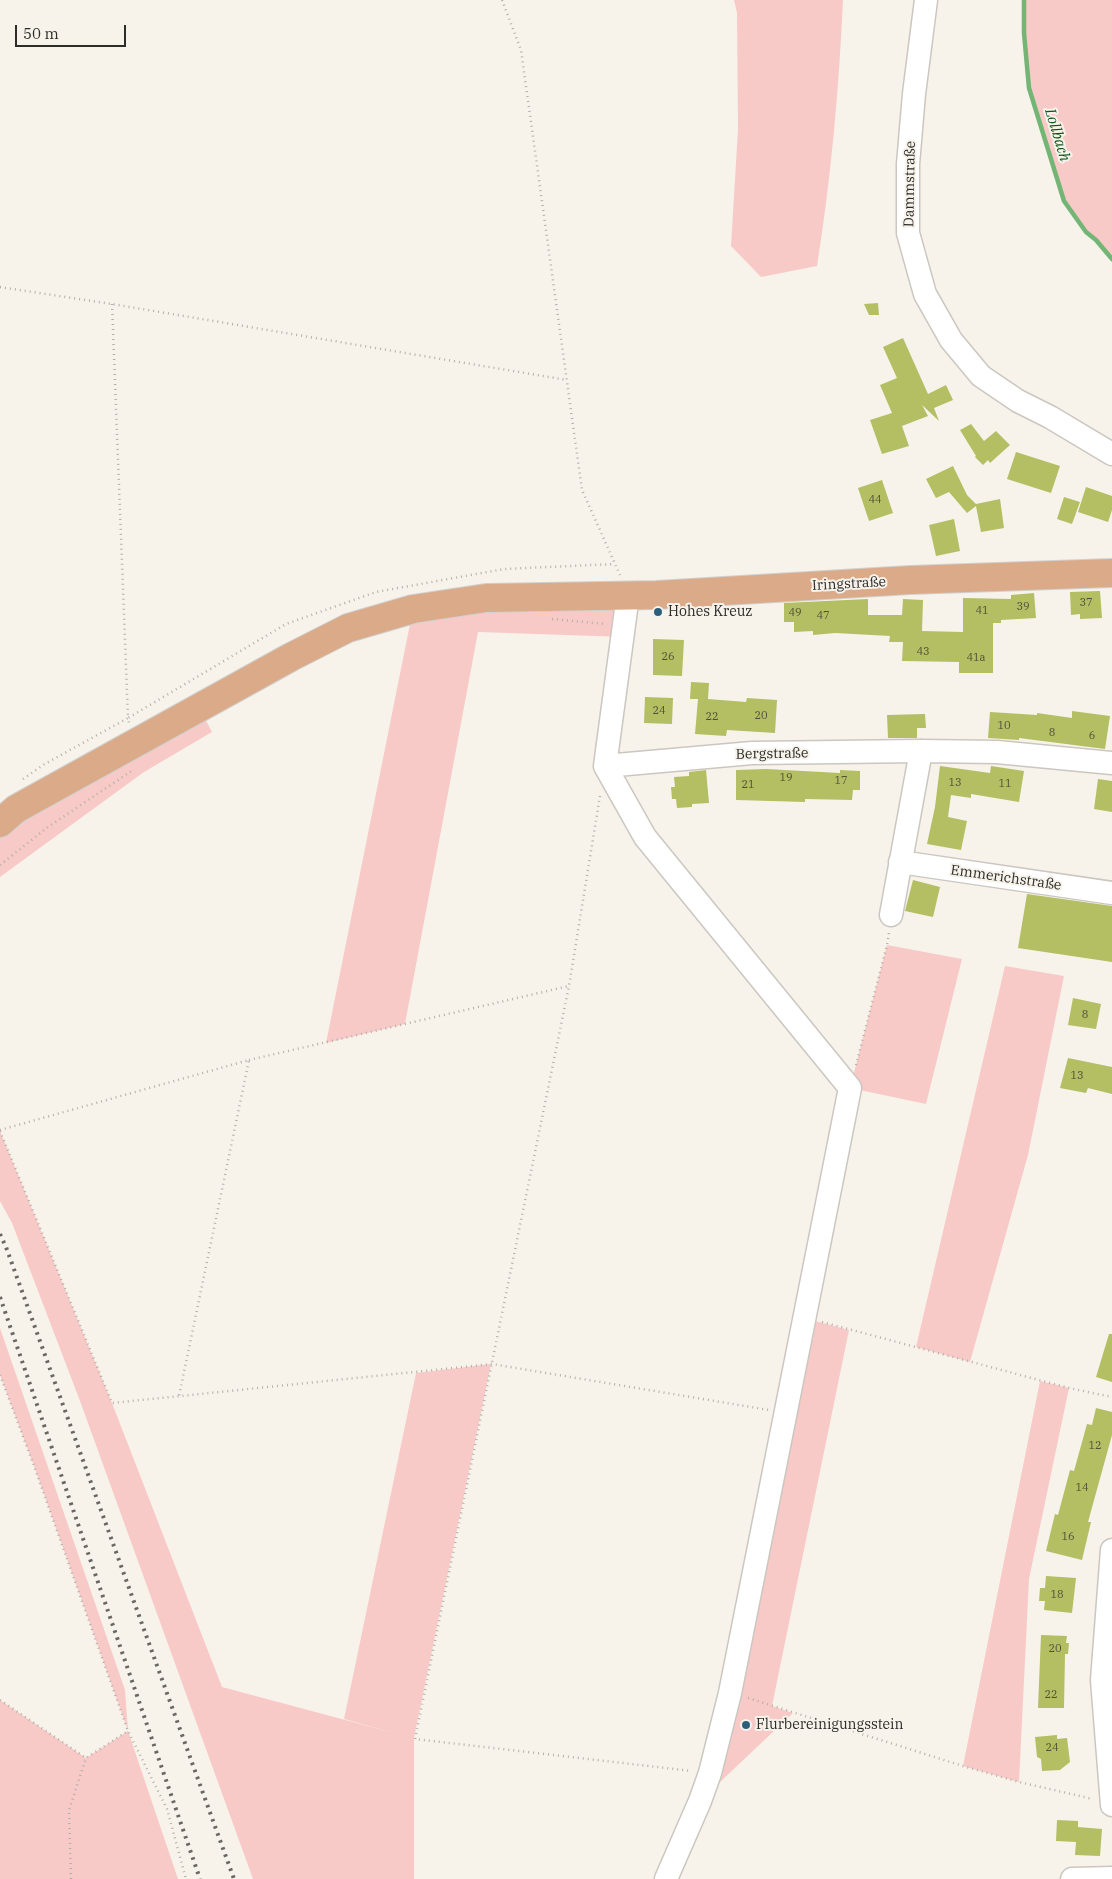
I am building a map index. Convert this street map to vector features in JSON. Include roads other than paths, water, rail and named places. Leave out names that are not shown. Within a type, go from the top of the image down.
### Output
[{"type":"main road","name":"Iringstraße","points":[[0,823],[16,809],[291,657],[348,628],[412,610],[486,598],[585,597],[627,605],[910,580],[1112,573]]},
{"type":"street","name":"Dammstraße","points":[[926,0],[914,94],[908,164],[908,233],[925,294],[951,340],[981,376],[1018,401],[1050,417],[1112,454]]},
{"type":"street","points":[[627,605],[605,766],[645,837],[850,1088],[730,1693],[710,1773],[666,1879]]},
{"type":"street","name":"Bergstraße","points":[[605,766],[752,752],[997,752],[1112,763]]},
{"type":"street","points":[[891,915],[921,752]]},
{"type":"street","name":"Emmerichstraße","points":[[900,862],[1112,893]]},
{"type":"street","points":[[1112,1550],[1102,1680],[1112,1804]]},
{"type":"street","points":[[1072,1879],[1112,1878]]},
{"type":"waterway","name":"Lollbach","points":[[1024,0],[1024,33],[1029,88],[1064,201],[1086,232],[1096,240],[1112,259]]},
{"type":"railway","points":[[0,1234],[234,1879]]},
{"type":"railway","points":[[0,1297],[200,1879]]},
{"type":"place","name":"Hohes Kreuz","points":[[658,612]]},
{"type":"place","name":"Flurbereinigungsstein","points":[[746,1725]]}]
